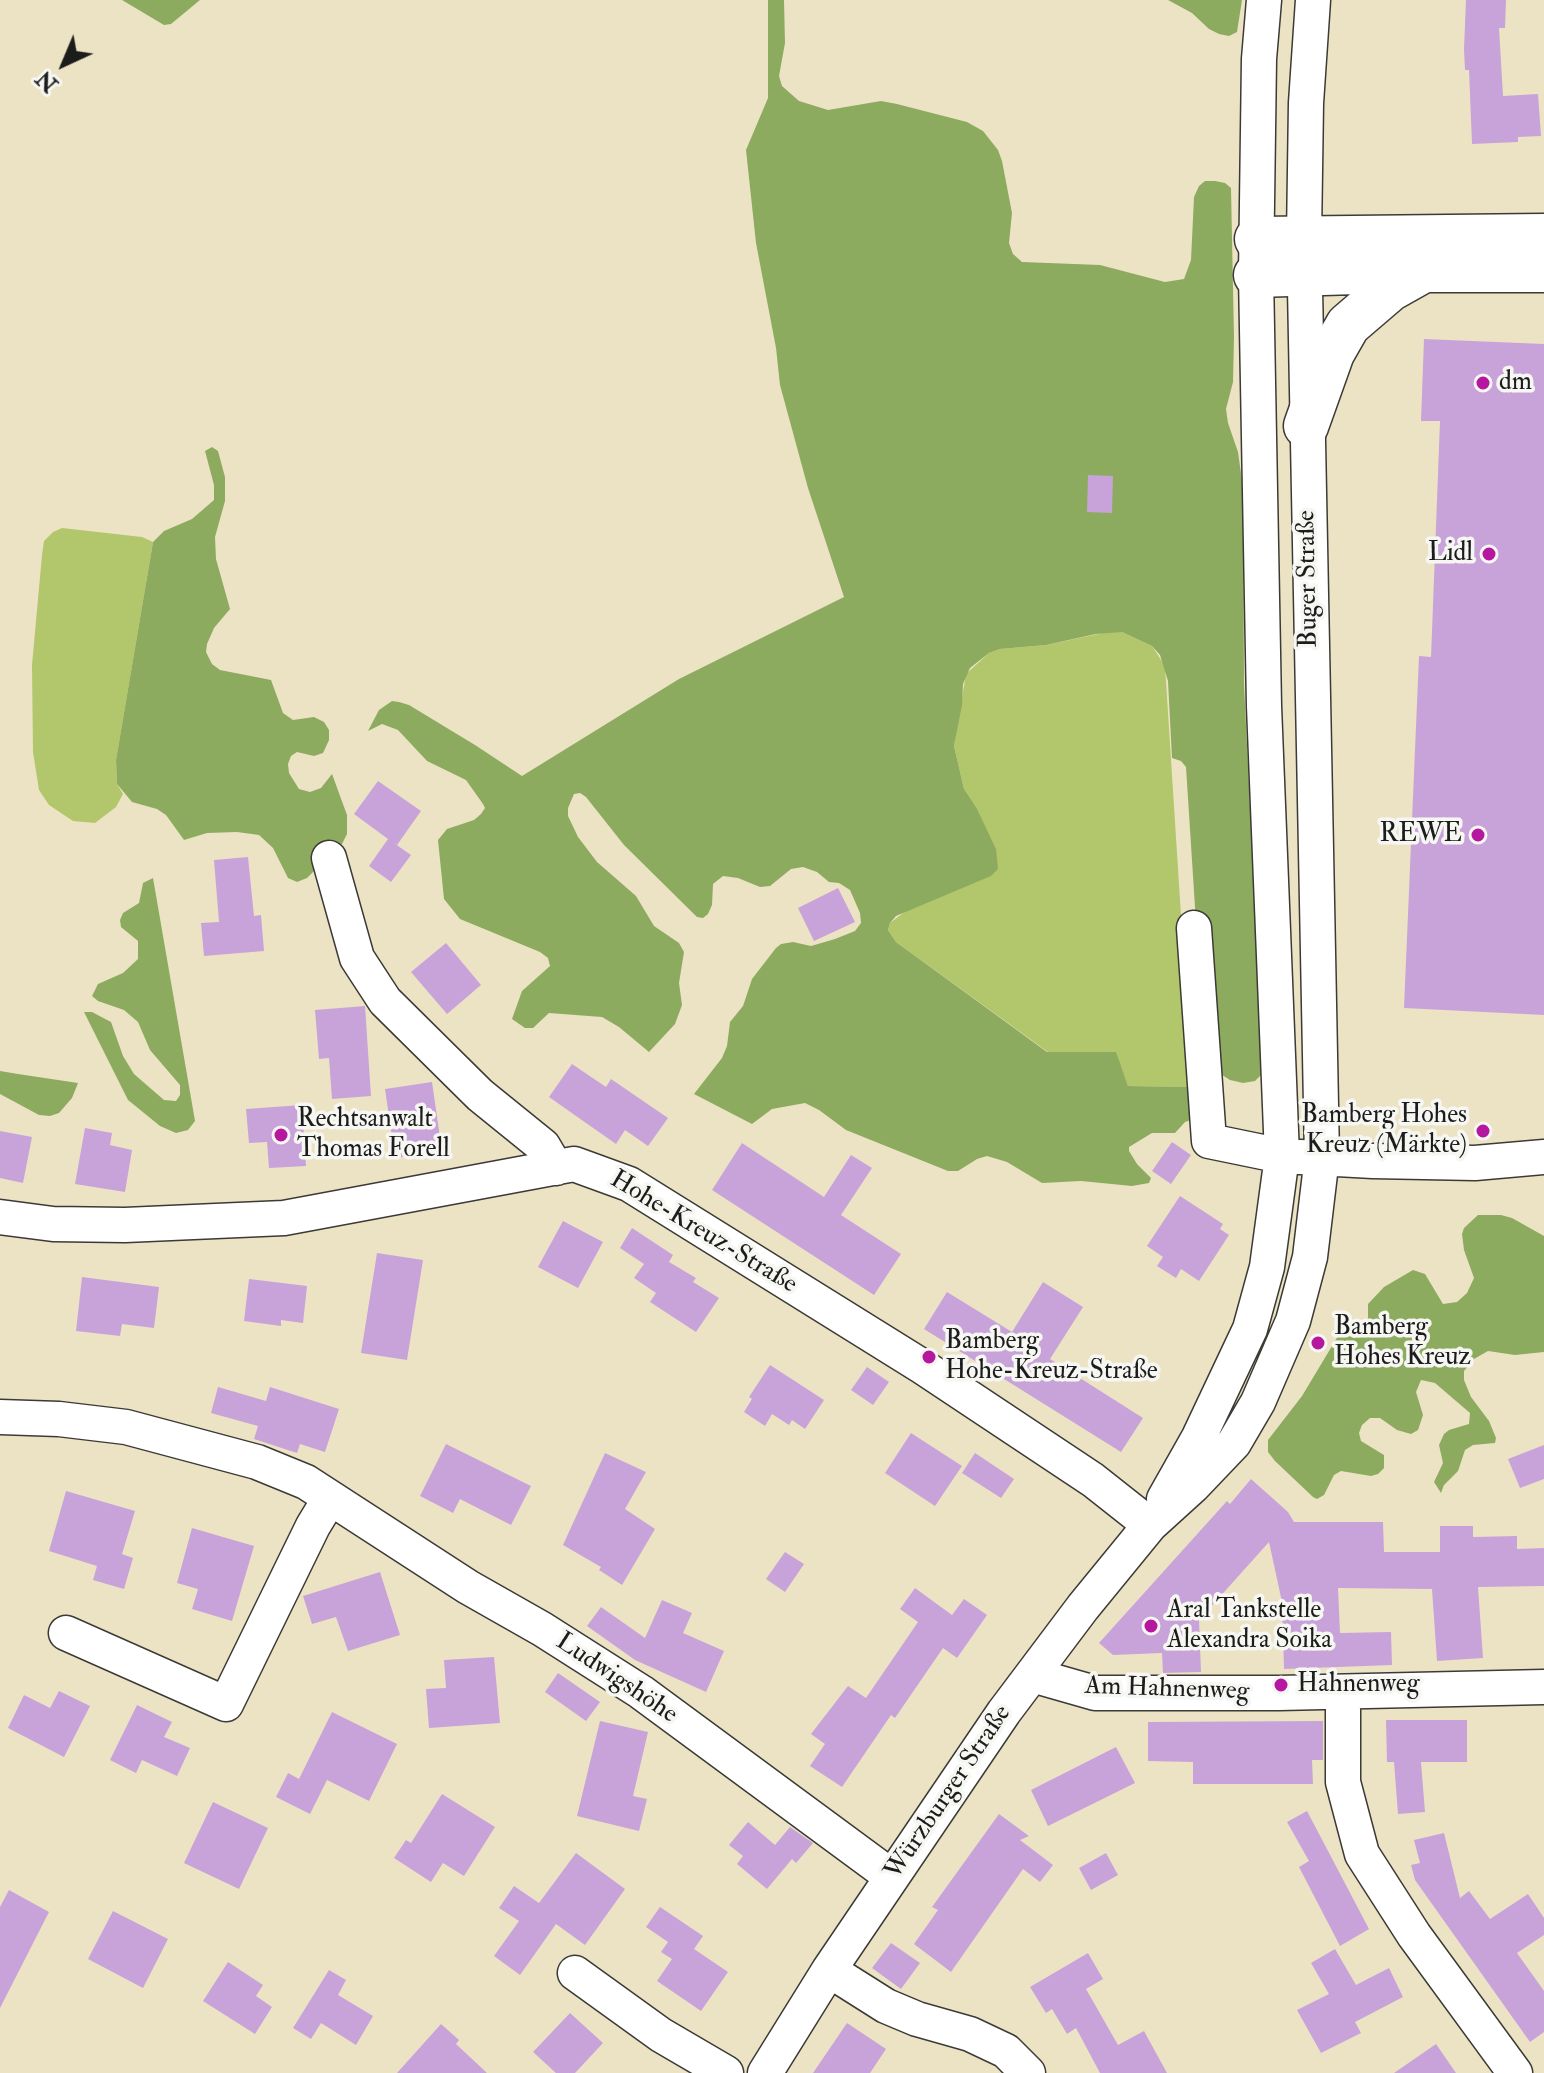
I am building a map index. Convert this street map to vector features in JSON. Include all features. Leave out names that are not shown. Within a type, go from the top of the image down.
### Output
[{"type":"main road","points":[[1257,257],[1304,256],[1544,236]]},
{"type":"main road","points":[[1304,256],[1424,270],[1544,270]]},
{"type":"main road","points":[[1306,426],[1332,353],[1348,325],[1390,289],[1424,270]]},
{"type":"street","name":"Buger Straße","points":[[1264,0],[1259,59],[1257,257],[1264,706],[1282,1156]]},
{"type":"street","name":"Buger Straße","points":[[1313,0],[1308,62],[1304,256],[1322,1157]]},
{"type":"street","points":[[1259,59],[1308,62]]},
{"type":"street","points":[[329,858],[357,958],[385,1001],[480,1095],[543,1146],[556,1168]]},
{"type":"street","points":[[1194,928],[1209,1141],[1282,1156],[1429,1163],[1544,1157]]},
{"type":"street","name":"Würzburger Straße","points":[[1150,1525],[1199,1437],[1250,1329],[1272,1242],[1282,1156]]},
{"type":"street","name":"Würzburger Straße","points":[[765,2073],[829,1970],[1032,1675],[1150,1525],[1234,1443],[1258,1402],[1293,1321],[1310,1257],[1322,1157]]},
{"type":"street","name":"Hohe-Kreuz-Straße","points":[[0,1217],[53,1224],[125,1225],[284,1218],[574,1164],[629,1184],[923,1367],[1093,1480],[1150,1525]]},
{"type":"street","name":"Ludwigshöhe","points":[[0,1417],[59,1419],[126,1427],[257,1462],[306,1482],[468,1587],[542,1629],[641,1692],[892,1877]]},
{"type":"street","points":[[66,1633],[226,1704],[313,1526],[330,1498]]},
{"type":"street","name":"Am Hahnenweg","points":[[1032,1675],[1095,1693],[1343,1693],[1544,1687]]},
{"type":"street","points":[[1343,1693],[1343,1782],[1362,1854],[1414,1935],[1515,2073]]},
{"type":"street","points":[[829,1970],[886,2006],[917,2019],[970,2034],[1006,2051],[1028,2073]]},
{"type":"street","points":[[575,1973],[661,2035],[726,2073]]},
{"type":"green space","points":[[122,0],[200,0],[171,24],[164,25]]},
{"type":"green space","points":[[768,0],[784,0],[785,43],[779,76],[782,86],[799,101],[828,110],[881,101],[967,122],[983,131],[998,150],[1002,161],[1012,213],[1009,243],[1013,254],[1022,262],[1100,265],[1165,282],[1184,279],[1191,260],[1194,197],[1199,186],[1205,181],[1215,181],[1231,188],[1234,338],[1233,382],[1226,409],[1238,452],[1243,488],[1244,684],[1263,1073],[1255,1081],[1243,1083],[1230,1080],[1216,1071],[1204,1047],[1186,767],[1172,758],[1168,681],[1160,655],[1152,646],[1122,632],[1000,649],[989,653],[970,668],[963,684],[954,746],[964,789],[996,849],[998,869],[991,876],[896,916],[888,930],[896,942],[1047,1052],[1116,1052],[1128,1086],[1192,1087],[1194,1119],[1185,1122],[1175,1133],[1152,1133],[1129,1147],[1137,1164],[1151,1178],[1149,1183],[1132,1186],[1081,1181],[1042,1183],[1007,1162],[987,1156],[958,1171],[948,1171],[846,1130],[805,1103],[772,1109],[752,1124],[694,1094],[722,1058],[730,1022],[743,1006],[752,979],[776,948],[793,942],[811,946],[855,931],[861,923],[860,913],[850,890],[803,867],[791,869],[770,886],[760,887],[723,876],[713,884],[712,905],[708,914],[703,918],[697,917],[624,845],[580,793],[574,794],[568,808],[568,816],[578,837],[597,862],[636,896],[654,926],[679,943],[684,952],[679,983],[682,1005],[675,1024],[649,1052],[602,1017],[549,1013],[533,1028],[525,1028],[512,1019],[522,991],[550,966],[548,958],[460,919],[444,899],[438,840],[447,829],[474,820],[485,808],[483,804],[466,780],[427,761],[398,730],[382,724],[368,731],[379,710],[392,701],[399,702],[409,705],[522,776],[679,679],[844,597],[808,488],[780,385],[756,243],[746,150],[768,98]]},
{"type":"green space","points":[[1168,0],[1242,0],[1237,32],[1229,36],[1219,34],[1192,13]]},
{"type":"green space","points":[[212,447],[218,451],[225,477],[225,501],[215,537],[216,559],[230,609],[214,628],[206,652],[212,664],[220,670],[271,680],[283,713],[293,720],[314,717],[324,722],[329,730],[329,740],[323,753],[314,756],[297,752],[291,756],[289,773],[299,789],[310,792],[321,788],[332,774],[347,815],[347,834],[342,844],[321,855],[313,872],[297,882],[288,878],[273,848],[259,835],[207,833],[184,840],[166,815],[132,802],[117,784],[116,760],[153,542],[164,531],[192,519],[214,500],[214,485],[205,451]]},
{"type":"green space","points":[[62,528],[142,537],[153,542],[116,760],[117,784],[123,794],[116,807],[95,823],[73,821],[49,805],[39,790],[33,752],[32,665],[42,555],[44,541]]},
{"type":"green space","points":[[1122,632],[1152,646],[1165,666],[1192,1087],[1128,1086],[1115,1052],[1048,1052],[896,942],[888,930],[890,923],[906,911],[990,876],[979,815],[964,789],[954,746],[966,674],[989,653],[1000,649],[1046,645]]},
{"type":"green space","points":[[153,878],[195,1121],[188,1130],[176,1133],[160,1126],[128,1100],[84,1012],[92,1012],[111,1022],[123,1056],[134,1074],[164,1100],[176,1101],[180,1095],[180,1085],[150,1050],[138,1022],[124,1010],[92,996],[98,984],[123,973],[138,959],[138,941],[121,927],[120,920],[123,913],[139,903],[143,883]]},
{"type":"green space","points":[[0,1071],[78,1083],[72,1098],[59,1113],[39,1115],[0,1094]]},
{"type":"green space","points":[[1478,1215],[1512,1218],[1544,1236],[1544,1352],[1515,1355],[1488,1351],[1474,1359],[1464,1371],[1471,1397],[1489,1421],[1495,1443],[1473,1445],[1465,1450],[1458,1471],[1444,1485],[1441,1493],[1434,1482],[1443,1463],[1439,1445],[1449,1430],[1469,1424],[1470,1413],[1435,1383],[1421,1380],[1416,1392],[1423,1415],[1418,1430],[1411,1434],[1397,1430],[1380,1418],[1370,1418],[1362,1425],[1359,1433],[1361,1441],[1384,1455],[1384,1468],[1371,1476],[1341,1471],[1334,1475],[1324,1495],[1317,1499],[1313,1497],[1275,1461],[1268,1452],[1268,1440],[1302,1396],[1338,1336],[1342,1333],[1354,1338],[1363,1337],[1368,1323],[1368,1304],[1384,1287],[1413,1270],[1425,1274],[1443,1304],[1457,1302],[1467,1293],[1474,1278],[1462,1234]]},
{"type":"building","points":[[1466,0],[1506,0],[1505,28],[1499,28],[1503,96],[1538,94],[1541,136],[1518,137],[1518,142],[1472,144],[1469,70],[1465,70],[1464,49]]},
{"type":"building","points":[[1424,339],[1544,344],[1544,1015],[1404,1008],[1419,656],[1431,657],[1440,421],[1421,421]]},
{"type":"building","points":[[1088,475],[1113,476],[1112,513],[1087,512]]},
{"type":"building","points":[[378,781],[421,811],[397,845],[391,841],[411,855],[391,882],[369,866],[388,839],[354,814]]},
{"type":"building","points":[[248,857],[254,916],[261,915],[264,951],[204,956],[201,923],[219,922],[214,860]]},
{"type":"building","points":[[838,888],[855,922],[814,941],[798,908]]},
{"type":"building","points":[[446,943],[481,985],[447,1014],[411,972]]},
{"type":"building","points":[[365,1006],[371,1096],[332,1099],[329,1058],[319,1059],[315,1010]]},
{"type":"building","points":[[572,1064],[606,1087],[611,1079],[668,1118],[648,1146],[625,1130],[616,1144],[549,1097]]},
{"type":"building","points":[[432,1082],[442,1151],[395,1158],[385,1089]]},
{"type":"building","points":[[302,1105],[306,1166],[269,1168],[267,1142],[249,1143],[246,1109]]},
{"type":"building","points":[[85,1128],[112,1133],[110,1145],[132,1150],[125,1192],[75,1184]]},
{"type":"building","points":[[0,1131],[32,1137],[23,1183],[0,1178]]},
{"type":"building","points":[[1172,1142],[1191,1155],[1171,1184],[1152,1171]]},
{"type":"building","points":[[742,1143],[824,1197],[851,1155],[872,1168],[841,1215],[901,1254],[874,1295],[712,1190]]},
{"type":"building","points":[[1180,1196],[1223,1224],[1220,1229],[1229,1235],[1199,1281],[1181,1269],[1176,1278],[1157,1266],[1163,1257],[1147,1246]]},
{"type":"building","points":[[563,1221],[603,1242],[578,1288],[538,1267]]},
{"type":"building","points":[[632,1228],[673,1255],[669,1262],[696,1278],[693,1282],[719,1298],[696,1332],[650,1302],[656,1293],[634,1278],[644,1264],[620,1248]]},
{"type":"building","points":[[377,1253],[423,1260],[407,1360],[361,1353]]},
{"type":"building","points":[[82,1277],[159,1287],[154,1328],[122,1324],[120,1336],[76,1331]]},
{"type":"building","points":[[249,1279],[307,1286],[303,1323],[281,1320],[281,1326],[244,1321]]},
{"type":"building","points":[[1043,1282],[1083,1307],[1050,1359],[1143,1418],[1121,1452],[924,1329],[947,1292],[1012,1332]]},
{"type":"building","points":[[770,1365],[824,1400],[805,1429],[792,1420],[789,1425],[772,1414],[765,1426],[744,1412],[752,1399],[749,1397]]},
{"type":"building","points":[[867,1367],[889,1382],[873,1405],[851,1390]]},
{"type":"building","points":[[218,1387],[266,1401],[270,1387],[339,1409],[325,1452],[300,1444],[297,1453],[254,1439],[258,1426],[211,1413]]},
{"type":"building","points":[[911,1433],[962,1466],[935,1506],[885,1473]]},
{"type":"building","points":[[446,1444],[531,1486],[511,1525],[460,1499],[453,1513],[420,1496]]},
{"type":"building","points":[[1544,1445],[1544,1479],[1520,1488],[1508,1459]]},
{"type":"building","points":[[605,1453],[646,1472],[625,1509],[655,1529],[622,1585],[599,1570],[601,1567],[563,1545]]},
{"type":"building","points":[[975,1453],[1014,1479],[1001,1498],[962,1473]]},
{"type":"building","points":[[1251,1479],[1288,1512],[1294,1522],[1383,1522],[1384,1552],[1440,1552],[1440,1526],[1473,1526],[1473,1537],[1517,1536],[1517,1549],[1544,1548],[1544,1586],[1478,1587],[1483,1658],[1437,1661],[1432,1589],[1338,1588],[1340,1633],[1391,1632],[1392,1665],[1284,1669],[1282,1602],[1269,1542],[1199,1620],[1201,1672],[1163,1673],[1162,1653],[1113,1655],[1099,1643],[1227,1501],[1230,1504]]},
{"type":"building","points":[[66,1491],[135,1511],[122,1554],[133,1558],[124,1589],[93,1580],[97,1566],[49,1551]]},
{"type":"building","points":[[192,1528],[254,1546],[232,1621],[192,1609],[198,1589],[177,1583]]},
{"type":"building","points":[[785,1552],[804,1564],[785,1592],[766,1579]]},
{"type":"building","points":[[380,1572],[400,1635],[348,1651],[336,1617],[312,1624],[303,1596]]},
{"type":"building","points":[[915,1588],[952,1615],[964,1599],[987,1615],[957,1658],[943,1648],[895,1718],[891,1715],[842,1787],[810,1766],[825,1744],[811,1734],[848,1686],[866,1698],[918,1622],[900,1609]]},
{"type":"building","points":[[662,1600],[692,1613],[683,1633],[724,1651],[706,1692],[635,1660],[587,1626],[601,1607],[645,1638]]},
{"type":"building","points":[[494,1657],[500,1723],[429,1728],[426,1689],[446,1688],[444,1660]]},
{"type":"building","points":[[558,1673],[600,1702],[586,1721],[545,1692]]},
{"type":"building","points":[[59,1691],[90,1706],[64,1757],[8,1728],[24,1695],[50,1708]]},
{"type":"building","points":[[137,1705],[172,1722],[164,1737],[190,1748],[177,1776],[142,1760],[136,1773],[110,1760]]},
{"type":"building","points":[[332,1712],[397,1744],[369,1801],[327,1780],[310,1814],[276,1797],[288,1773],[299,1779]]},
{"type":"building","points":[[1386,1720],[1467,1720],[1467,1762],[1421,1762],[1425,1812],[1398,1814],[1394,1762],[1387,1762]]},
{"type":"building","points":[[600,1721],[648,1732],[633,1796],[647,1799],[639,1831],[577,1816]]},
{"type":"building","points":[[1323,1721],[1323,1760],[1312,1760],[1313,1784],[1193,1784],[1193,1762],[1148,1761],[1148,1722]]},
{"type":"building","points":[[1116,1747],[1135,1783],[1048,1826],[1031,1790]]},
{"type":"building","points":[[442,1794],[495,1827],[464,1876],[443,1863],[431,1882],[394,1858],[406,1840],[411,1843]]},
{"type":"building","points":[[213,1802],[268,1828],[239,1889],[184,1863]]},
{"type":"building","points":[[1307,1811],[1369,1929],[1340,1946],[1299,1867],[1309,1861],[1287,1822]]},
{"type":"building","points":[[999,1814],[1029,1836],[1020,1840],[1053,1865],[1040,1882],[1023,1869],[951,1972],[914,1944],[938,1910],[932,1907]]},
{"type":"building","points":[[748,1822],[775,1845],[790,1827],[813,1843],[796,1863],[792,1859],[767,1889],[737,1864],[743,1856],[729,1845]]},
{"type":"building","points":[[1444,1833],[1460,1898],[1469,1891],[1490,1919],[1528,1894],[1544,1918],[1544,1935],[1517,1953],[1544,1991],[1544,2032],[1530,2042],[1415,1880],[1411,1865],[1420,1863],[1414,1840]]},
{"type":"building","points":[[576,1853],[625,1889],[585,1945],[556,1924],[520,1975],[494,1956],[519,1921],[499,1908],[514,1886],[539,1903]]},
{"type":"building","points":[[1106,1853],[1118,1875],[1091,1890],[1079,1868]]},
{"type":"building","points":[[9,1890],[49,1912],[0,2008],[0,1907]]},
{"type":"building","points":[[660,1907],[703,1936],[694,1949],[728,1972],[701,2011],[657,1981],[672,1959],[661,1952],[668,1942],[646,1927]]},
{"type":"building","points":[[113,1911],[168,1939],[143,1988],[88,1959]]},
{"type":"building","points":[[891,1943],[920,1963],[901,1989],[872,1968]]},
{"type":"building","points":[[1335,1949],[1356,1985],[1389,1968],[1403,1997],[1355,2022],[1361,2033],[1321,2053],[1297,2010],[1329,1994],[1311,1963]]},
{"type":"building","points":[[1088,1953],[1103,1979],[1086,1989],[1118,2045],[1144,2031],[1167,2073],[1100,2073],[1076,2028],[1067,2034],[1052,2009],[1046,2013],[1030,1987]]},
{"type":"building","points":[[228,1962],[263,1985],[256,1996],[272,2007],[255,2034],[203,2001]]},
{"type":"building","points":[[329,1970],[346,1980],[338,1995],[373,2016],[356,2045],[321,2023],[311,2039],[293,2028]]},
{"type":"building","points":[[570,2013],[603,2043],[575,2073],[556,2073],[533,2052]]},
{"type":"building","points":[[847,2023],[886,2049],[870,2073],[813,2073]]},
{"type":"building","points":[[441,2024],[459,2040],[456,2044],[487,2073],[397,2073]]},
{"type":"building","points":[[1436,2044],[1456,2073],[1394,2073]]},
{"type":"place","name":"dm","points":[[1483,383]]},
{"type":"place","name":"Lidl","points":[[1489,554]]},
{"type":"place","name":"REWE","points":[[1478,835]]},
{"type":"place","name":"Bamberg Hohes Kreuz (Märkte)","points":[[1483,1131]]},
{"type":"place","name":"Rechtsanwalt Thomas Forell","points":[[281,1135]]},
{"type":"place","name":"Bamberg Hohes Kreuz","points":[[1318,1343]]},
{"type":"place","name":"Bamberg Hohe-Kreuz-Straße","points":[[929,1357]]},
{"type":"place","name":"Aral Tankstelle Alexandra Soika","points":[[1151,1626]]},
{"type":"place","name":"Hahnenweg","points":[[1281,1685]]}]
